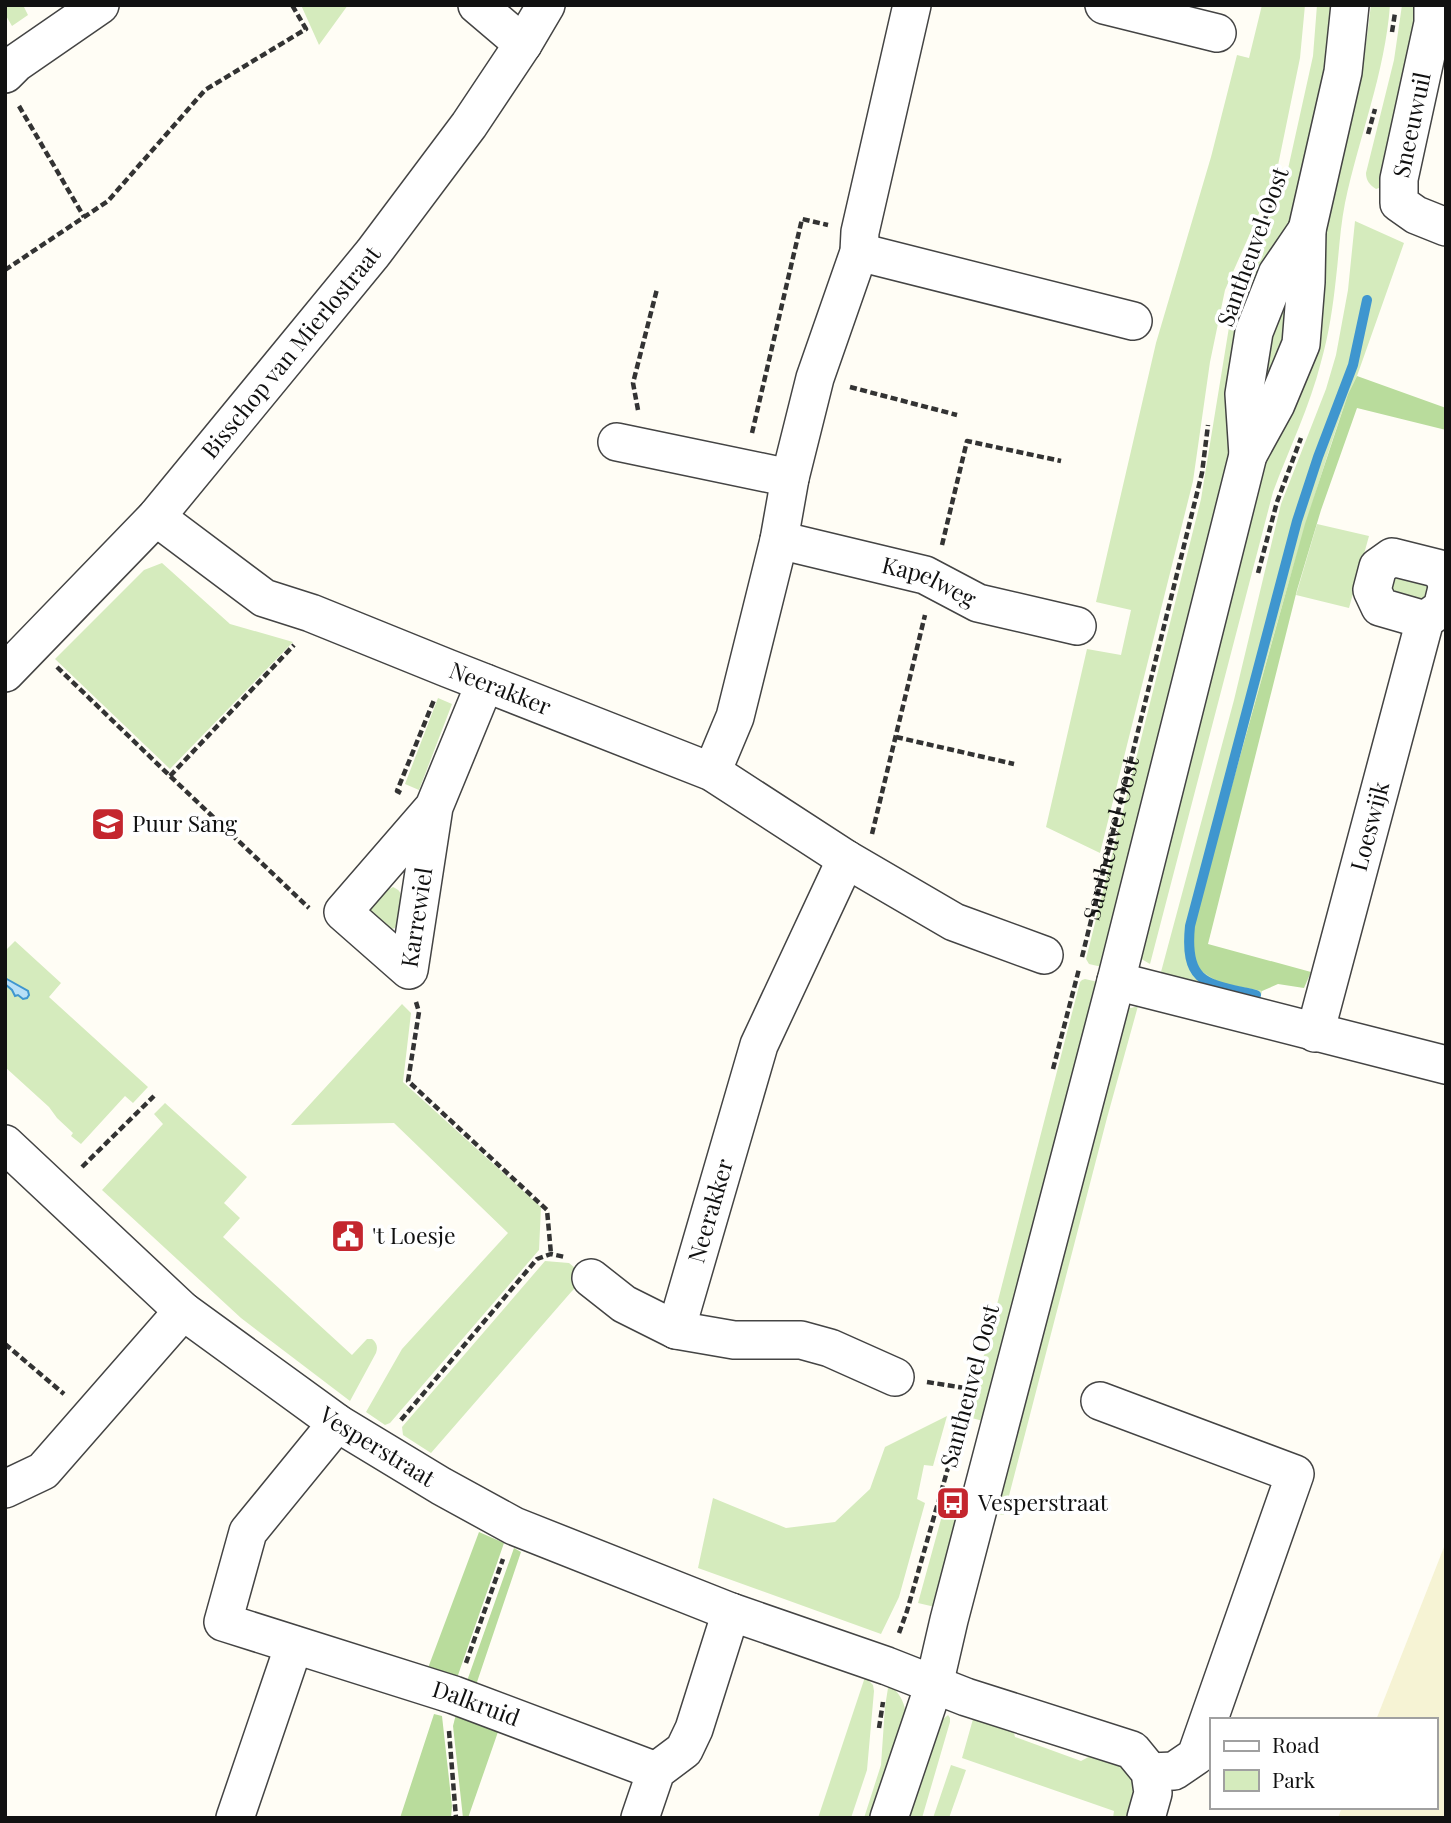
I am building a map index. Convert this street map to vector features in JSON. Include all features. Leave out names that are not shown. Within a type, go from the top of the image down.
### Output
[{"type":"street","points":[[12,89],[16,63],[53,19],[100,5]]},
{"type":"street","points":[[477,5],[523,44]]},
{"type":"street","name":"Bisschop van Mierlostraat","points":[[5,673],[156,517],[373,253],[468,125],[546,5]]},
{"type":"street","points":[[712,772],[735,717],[779,540],[790,478],[815,378],[859,242],[912,5]]},
{"type":"street","points":[[1104,5],[1217,33]]},
{"type":"street","name":"Santheuvel Oost","points":[[889,1818],[934,1685],[1116,981],[1248,455],[1244,394],[1254,332],[1277,274],[1307,230],[1343,72],[1350,5]]},
{"type":"street","name":"Sneeuwuil","points":[[1433,5],[1433,23],[1399,179],[1399,203],[1416,215],[1446,227]]},
{"type":"street","points":[[859,242],[1133,321]]},
{"type":"street","points":[[624,444],[790,478]]},
{"type":"street","name":"Neerakker","points":[[156,517],[264,598],[311,613],[712,772],[855,864],[954,922],[1044,955]]},
{"type":"street","name":"Kapelweg","points":[[779,540],[925,575],[978,603],[1077,626]]},
{"type":"street","name":"Loeswijk","points":[[1315,1033],[1435,606],[1380,607],[1371,590],[1378,567],[1392,557],[1440,569],[1446,581]]},
{"type":"street","name":"Karrewiel","points":[[409,971],[434,807],[485,683]]},
{"type":"street","name":"Karrewiel","points":[[409,971],[343,912],[434,807]]},
{"type":"street","name":"Neerakker","points":[[676,1330],[759,1045],[855,864]]},
{"type":"street","points":[[1116,981],[1446,1066]]},
{"type":"street","name":"Vesperstraat","points":[[5,1144],[183,1311],[337,1423],[441,1486],[514,1526],[731,1612],[887,1666],[966,1697],[1132,1750],[1150,1772]]},
{"type":"street","points":[[591,1278],[624,1304],[676,1330],[734,1340],[801,1340],[830,1348],[895,1377]]},
{"type":"street","points":[[5,1489],[43,1471],[183,1311]]},
{"type":"street","points":[[1100,1401],[1295,1474],[1196,1756],[1174,1771],[1150,1772],[1153,1793],[1146,1818]]},
{"type":"street","name":"Dalkruid","points":[[337,1423],[248,1531],[223,1622],[454,1695],[656,1771]]},
{"type":"street","points":[[640,1818],[656,1771],[684,1750],[694,1729],[731,1612]]},
{"type":"street","points":[[235,1818],[294,1645]]},
{"type":"path","points":[[5,270],[108,201],[205,90],[306,29],[292,5]]},
{"type":"path","points":[[12,89],[84,217]]},
{"type":"path","name":"Santheuvel Oost","points":[[1252,245],[1278,186]]},
{"type":"path","points":[[744,468],[802,219],[859,242]]},
{"type":"path","points":[[624,444],[639,407],[632,383],[657,289]]},
{"type":"path","points":[[815,378],[957,415]]},
{"type":"path","name":"Santheuvel Oost","points":[[1052,1075],[1202,473],[1208,418]]},
{"type":"path","points":[[855,864],[896,737],[967,441],[1060,461]]},
{"type":"path","points":[[170,776],[299,641],[311,613]]},
{"type":"path","points":[[34,645],[316,915],[343,912]]},
{"type":"path","points":[[896,737],[1014,764]]},
{"type":"path","points":[[377,1447],[537,1259],[551,1254],[547,1210],[408,1081],[419,1012],[409,971]]},
{"type":"path","points":[[56,1192],[154,1096]]},
{"type":"path","points":[[5,1344],[91,1417]]},
{"type":"path","points":[[895,1377],[971,1389]]},
{"type":"path","name":"Santheuvel Oost","points":[[967,1402],[974,1377]]},
{"type":"path","name":"Santheuvel Oost","points":[[887,1666],[908,1611],[956,1439]]},
{"type":"shaded area","points":[[1446,1542],[1446,1818],[1338,1818],[1341,1809],[1437,1809],[1437,1718],[1377,1718]]},
{"type":"green space","points":[[5,5],[23,5],[28,15],[12,26],[5,14]]},
{"type":"green space","points":[[301,5],[348,5],[319,45]]},
{"type":"green space","points":[[1262,5],[1305,5],[1300,58],[1276,175],[1225,290],[1210,362],[1193,481],[1100,853],[1046,827],[1087,649],[1121,655],[1131,610],[1096,602],[1156,343],[1211,157],[1237,55],[1249,58]]},
{"type":"green space","points":[[1317,5],[1331,5],[1331,46],[1298,191],[1102,967],[1089,964],[1086,959],[1201,499],[1230,321],[1244,277],[1286,178],[1313,56]]},
{"type":"green space","points":[[1371,5],[1390,5],[1387,30],[1345,203],[1334,299],[1326,341],[1311,395],[1273,492],[1150,964],[1138,957],[1260,474],[1318,265],[1364,59]]},
{"type":"green space","points":[[1402,5],[1418,5],[1382,187],[1376,189],[1369,182],[1366,173],[1394,60]]},
{"type":"green space","points":[[1355,221],[1404,243],[1357,376],[1348,394],[1307,521],[1215,842],[1191,950],[1220,983],[1262,991],[1259,1004],[1161,972],[1234,700],[1281,504],[1326,389],[1336,355],[1348,290]]},
{"type":"green space","points":[[1279,290],[1299,295],[1275,391],[1255,386]]},
{"type":"green space","points":[[1357,376],[1446,408],[1446,430],[1357,408],[1321,510],[1297,590],[1208,944],[1311,972],[1304,988],[1278,984],[1262,991],[1220,983],[1198,969],[1191,950],[1194,927],[1305,524],[1348,394]]},
{"type":"green space","points":[[1317,524],[1369,536],[1349,608],[1296,595]]},
{"type":"green space","points":[[162,563],[230,624],[293,642],[170,769],[55,659],[144,570]]},
{"type":"green space","points":[[1389,576],[1426,576],[1432,587],[1425,599],[1392,593]]},
{"type":"green space","points":[[438,698],[452,704],[419,790],[405,784]]},
{"type":"green space","points":[[393,887],[401,894],[400,912],[395,928],[385,931],[369,911],[382,893]]},
{"type":"green space","points":[[15,941],[61,983],[49,997],[148,1087],[133,1103],[125,1096],[81,1144],[71,1136],[73,1133],[49,1107],[5,1067],[5,947],[7,949]]},
{"type":"green space","points":[[1085,979],[1098,982],[983,1421],[968,1417],[1080,982]]},
{"type":"green space","points":[[402,1004],[411,1013],[403,1082],[541,1207],[539,1250],[390,1423],[385,1425],[366,1412],[402,1349],[508,1233],[394,1123],[291,1125]]},
{"type":"green space","points":[[1125,1006],[1138,1006],[1004,1515],[993,1513]]},
{"type":"green space","points":[[165,1103],[247,1177],[224,1203],[240,1218],[223,1237],[352,1355],[367,1339],[375,1342],[376,1353],[350,1401],[241,1318],[102,1190],[163,1124],[154,1114]]},
{"type":"green space","points":[[545,1261],[569,1263],[586,1277],[431,1453],[403,1435],[402,1427]]},
{"type":"green space","points":[[947,1416],[933,1466],[924,1465],[917,1499],[925,1503],[899,1597],[881,1634],[698,1568],[713,1498],[786,1528],[835,1522],[870,1489],[885,1447]]},
{"type":"green space","points":[[943,1512],[958,1517],[935,1607],[918,1603]]},
{"type":"green space","points":[[479,1532],[504,1543],[457,1678],[428,1668]]},
{"type":"green space","points":[[514,1548],[521,1552],[476,1685],[467,1681]]},
{"type":"green space","points":[[865,1677],[873,1685],[874,1691],[867,1770],[851,1818],[818,1818]]},
{"type":"green space","points":[[892,1687],[902,1700],[906,1716],[872,1818],[864,1818],[881,1765],[885,1707],[888,1688]]},
{"type":"green space","points":[[975,1712],[1011,1722],[1015,1737],[1081,1761],[1096,1753],[1119,1764],[1132,1776],[1134,1783],[1131,1818],[1113,1818],[1114,1811],[962,1758]]},
{"type":"green space","points":[[434,1714],[442,1716],[451,1818],[400,1818]]},
{"type":"green space","points":[[456,1714],[499,1729],[468,1818],[463,1818],[453,1726]]},
{"type":"green space","points":[[948,1715],[950,1722],[922,1818],[906,1818],[938,1727]]},
{"type":"green space","points":[[951,1765],[966,1770],[949,1818],[933,1818]]},
{"type":"water","points":[[5,978],[28,991],[27,998],[15,996],[5,984]]},
{"type":"waterway","points":[[1256,995],[1212,984],[1196,971],[1191,960],[1190,926],[1297,521],[1353,365],[1367,300]]},
{"type":"place","name":"Puur Sang","points":[[108,824]]},
{"type":"place","name":"'t Loesje","points":[[348,1236]]},
{"type":"place","name":"Vesperstraat","points":[[953,1503]]}]
